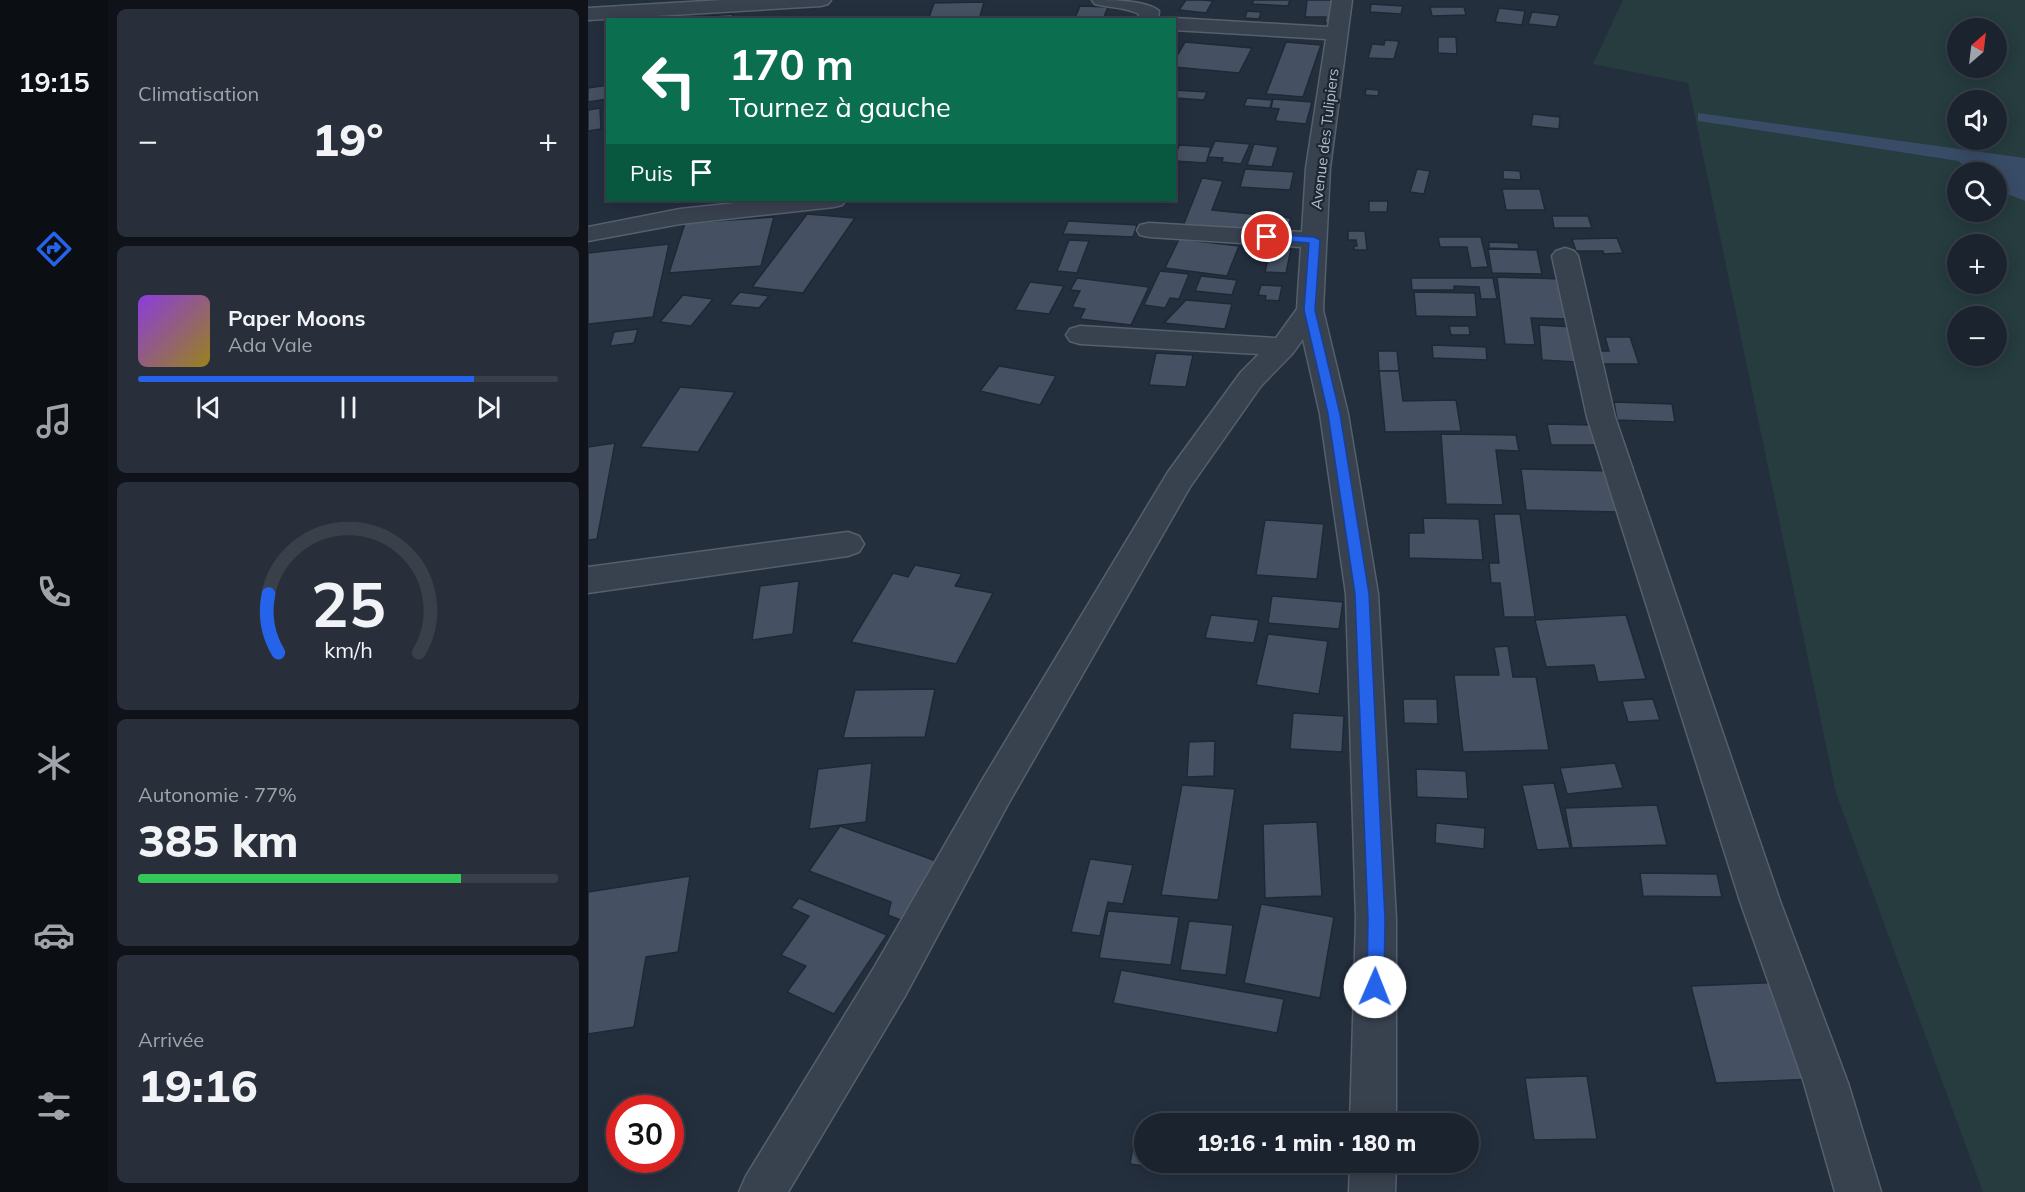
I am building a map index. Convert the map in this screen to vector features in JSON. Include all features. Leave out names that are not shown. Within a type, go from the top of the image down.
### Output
[{"type":"street","points":[[588,14],[821,0]]},
{"type":"street","points":[[1102,0],[1141,6],[1149,11],[1148,18]]},
{"type":"street","name":"Avenue des Tulipiers","points":[[1342,0],[1318,168],[1310,310],[1334,414],[1362,594],[1376,919],[1373,1113]]},
{"type":"street","points":[[1176,24],[1338,34]]},
{"type":"street","points":[[588,234],[638,221],[824,201]]},
{"type":"street","points":[[1149,230],[1314,240]]},
{"type":"street","points":[[1565,256],[1604,428],[1760,901],[1826,1083],[1858,1192]]},
{"type":"street","points":[[762,1192],[890,981],[994,794],[1179,480],[1251,379],[1283,347],[1310,310]]},
{"type":"street","points":[[1080,336],[1283,347]]},
{"type":"street","points":[[588,580],[848,544]]},
{"type":"street","points":[[1372,1192],[1373,1173]]},
{"type":"green space","points":[[1623,0],[2025,0],[2025,158],[1966,150],[2007,150],[2007,90],[1947,90],[1947,148],[1698,114],[1699,121],[1958,161],[1947,162],[1947,222],[2007,222],[2007,194],[2025,201],[2025,1192],[1983,1192],[1836,793],[1688,83],[1593,64]]},
{"type":"water","points":[[1698,113],[1947,147],[1947,150],[1967,150],[2025,158],[2025,201],[2007,194],[2007,162],[1959,162],[1698,121]]},
{"type":"building","points":[[1186,0],[1213,1],[1206,13],[1179,10]]},
{"type":"building","points":[[1254,0],[1290,0],[1288,6],[1252,4]]},
{"type":"building","points":[[1307,0],[1336,0],[1335,23],[1325,23],[1326,17],[1305,17]]},
{"type":"building","points":[[984,2],[980,18],[929,18],[934,3]]},
{"type":"building","points":[[1371,4],[1403,6],[1401,14],[1370,12]]},
{"type":"building","points":[[1080,6],[1108,7],[1104,17],[1133,18],[1075,18]]},
{"type":"building","points":[[1430,7],[1464,7],[1466,15],[1432,16]]},
{"type":"building","points":[[1499,8],[1525,11],[1522,25],[1495,22]]},
{"type":"building","points":[[1247,11],[1261,12],[1259,19],[1245,18]]},
{"type":"building","points":[[1532,12],[1560,15],[1556,27],[1528,24]]},
{"type":"building","points":[[733,14],[732,18],[706,18],[706,16]]},
{"type":"building","points":[[1438,37],[1456,37],[1457,54],[1438,53]]},
{"type":"building","points":[[1385,40],[1399,41],[1394,59],[1368,58],[1372,44],[1384,45]]},
{"type":"building","points":[[1185,42],[1252,48],[1239,73],[1176,67],[1176,58]]},
{"type":"building","points":[[1286,42],[1321,45],[1303,97],[1266,94]]},
{"type":"building","points":[[606,85],[606,99],[588,102],[588,88]]},
{"type":"building","points":[[1366,89],[1379,90],[1378,96],[1365,95]]},
{"type":"building","points":[[1176,90],[1207,92],[1204,100],[1176,98]]},
{"type":"building","points":[[1247,98],[1272,100],[1270,108],[1244,106]]},
{"type":"building","points":[[1273,99],[1312,102],[1306,124],[1275,121],[1279,109],[1271,108]]},
{"type":"building","points":[[600,108],[601,129],[588,131],[588,110]]},
{"type":"building","points":[[1533,114],[1560,117],[1559,129],[1531,126]]},
{"type":"building","points":[[1215,141],[1250,144],[1241,164],[1222,162],[1223,158],[1208,157]]},
{"type":"building","points":[[1254,144],[1278,147],[1272,167],[1247,165]]},
{"type":"building","points":[[1179,145],[1211,147],[1206,163],[1176,161]]},
{"type":"building","points":[[1245,169],[1294,172],[1290,190],[1240,187]]},
{"type":"building","points":[[1417,169],[1430,171],[1424,194],[1410,192]]},
{"type":"building","points":[[1503,170],[1520,171],[1521,180],[1503,179]]},
{"type":"building","points":[[1202,178],[1223,181],[1212,210],[1291,218],[1286,236],[1183,226]]},
{"type":"building","points":[[1502,189],[1540,189],[1545,210],[1506,210]]},
{"type":"building","points":[[1369,201],[1388,201],[1387,212],[1369,212]]},
{"type":"building","points":[[807,214],[855,218],[803,293],[752,287]]},
{"type":"building","points":[[1552,216],[1588,216],[1592,228],[1554,228]]},
{"type":"building","points":[[774,217],[761,266],[669,273],[685,223]]},
{"type":"building","points":[[1068,221],[1137,225],[1133,237],[1063,234]]},
{"type":"building","points":[[1348,231],[1365,231],[1367,250],[1354,250],[1354,246],[1357,246],[1356,240],[1348,240]]},
{"type":"building","points":[[1438,237],[1481,237],[1488,267],[1471,268],[1467,247],[1440,247]]},
{"type":"building","points":[[1617,238],[1623,253],[1604,254],[1603,251],[1576,251],[1572,239]]},
{"type":"building","points":[[1179,239],[1239,246],[1227,276],[1165,268]]},
{"type":"building","points":[[1069,240],[1089,241],[1077,273],[1057,271]]},
{"type":"building","points":[[1264,242],[1292,244],[1286,273],[1265,272],[1267,263],[1259,261]]},
{"type":"building","points":[[1489,242],[1518,243],[1519,249],[1489,248]]},
{"type":"building","points":[[669,244],[653,317],[588,324],[588,253]]},
{"type":"building","points":[[1488,249],[1537,250],[1542,274],[1492,273]]},
{"type":"building","points":[[1160,271],[1189,274],[1179,299],[1170,298],[1165,308],[1144,305]]},
{"type":"building","points":[[1201,276],[1237,280],[1232,295],[1195,291]]},
{"type":"building","points":[[1497,277],[1563,279],[1570,319],[1531,318],[1535,345],[1505,344]]},
{"type":"building","points":[[1077,278],[1149,287],[1131,325],[1080,319],[1085,309],[1072,307],[1080,291],[1070,290]]},
{"type":"building","points":[[1411,278],[1493,278],[1497,299],[1481,299],[1479,287],[1454,286],[1454,290],[1412,290]]},
{"type":"building","points":[[1030,282],[1064,286],[1049,314],[1015,310]]},
{"type":"building","points":[[1261,285],[1282,286],[1279,301],[1265,300],[1266,296],[1258,295]]},
{"type":"building","points":[[740,292],[769,296],[759,308],[729,305]]},
{"type":"building","points":[[1414,292],[1475,293],[1477,317],[1416,316]]},
{"type":"building","points":[[683,295],[713,299],[691,326],[660,322]]},
{"type":"building","points":[[1186,300],[1232,304],[1225,329],[1164,323]]},
{"type":"building","points":[[1539,325],[1574,327],[1577,362],[1542,360]]},
{"type":"building","points":[[1449,326],[1469,326],[1470,335],[1451,335]]},
{"type":"building","points":[[638,329],[634,343],[610,346],[614,332]]},
{"type":"building","points":[[1605,337],[1630,337],[1639,364],[1602,364],[1599,351],[1609,351]]},
{"type":"building","points":[[1432,345],[1486,347],[1487,360],[1433,358]]},
{"type":"building","points":[[1378,351],[1397,351],[1399,371],[1379,371]]},
{"type":"building","points":[[1156,353],[1193,355],[1186,387],[1149,385]]},
{"type":"building","points":[[999,366],[1056,376],[1040,405],[980,391]]},
{"type":"building","points":[[1379,371],[1399,371],[1403,401],[1456,400],[1461,431],[1385,432]]},
{"type":"building","points":[[680,387],[735,392],[698,452],[640,447]]},
{"type":"building","points":[[1614,402],[1672,404],[1675,422],[1617,420]]},
{"type":"building","points":[[1547,424],[1594,425],[1599,445],[1551,445]]},
{"type":"building","points":[[1441,434],[1516,435],[1519,451],[1496,450],[1503,505],[1446,504]]},
{"type":"building","points":[[615,443],[597,539],[588,540],[588,447]]},
{"type":"building","points":[[1521,469],[1611,471],[1619,512],[1526,510]]},
{"type":"building","points":[[1494,514],[1520,514],[1535,617],[1504,617],[1500,583],[1491,583],[1489,563],[1499,563]]},
{"type":"building","points":[[1423,518],[1479,519],[1483,560],[1409,558],[1409,533],[1424,533]]},
{"type":"building","points":[[1265,520],[1324,524],[1317,579],[1256,575]]},
{"type":"building","points":[[915,565],[962,574],[955,586],[993,593],[956,664],[851,642],[893,573],[908,577]]},
{"type":"building","points":[[799,581],[793,634],[752,640],[760,586]]},
{"type":"building","points":[[1272,596],[1343,602],[1339,629],[1268,623]]},
{"type":"building","points":[[1211,615],[1259,620],[1254,643],[1205,638]]},
{"type":"building","points":[[1626,615],[1646,679],[1598,682],[1594,665],[1546,667],[1535,620]]},
{"type":"building","points":[[1268,634],[1328,641],[1319,694],[1256,685]]},
{"type":"building","points":[[1508,646],[1513,677],[1536,677],[1549,750],[1463,752],[1454,675],[1499,675],[1494,647]]},
{"type":"building","points":[[935,689],[925,737],[843,738],[855,690]]},
{"type":"building","points":[[1403,699],[1437,699],[1438,724],[1404,723]]},
{"type":"building","points":[[1653,699],[1660,720],[1628,722],[1622,701]]},
{"type":"building","points":[[1293,713],[1344,716],[1342,752],[1290,749]]},
{"type":"building","points":[[1215,741],[1214,776],[1187,777],[1189,742]]},
{"type":"building","points":[[872,763],[866,822],[809,829],[818,769]]},
{"type":"building","points":[[1615,763],[1623,788],[1567,794],[1560,768]]},
{"type":"building","points":[[1416,769],[1466,771],[1468,799],[1417,797]]},
{"type":"building","points":[[1554,783],[1570,848],[1537,850],[1522,785]]},
{"type":"building","points":[[1182,785],[1235,789],[1218,900],[1161,895]]},
{"type":"building","points":[[1657,805],[1667,845],[1572,848],[1565,808]]},
{"type":"building","points":[[1317,822],[1322,896],[1265,898],[1263,824]]},
{"type":"building","points":[[1436,823],[1485,828],[1484,849],[1435,843]]},
{"type":"building","points":[[840,826],[947,865],[911,924],[888,915],[891,902],[809,871]]},
{"type":"building","points":[[1090,859],[1133,865],[1123,904],[1108,902],[1100,936],[1071,932]]},
{"type":"building","points":[[1640,873],[1717,874],[1722,897],[1643,896]]},
{"type":"building","points":[[690,876],[678,952],[646,957],[634,1027],[588,1034],[588,892]]},
{"type":"building","points":[[799,898],[887,935],[834,1014],[787,992],[806,966],[781,955],[809,916],[791,908]]},
{"type":"building","points":[[1261,904],[1334,917],[1320,998],[1244,983]]},
{"type":"building","points":[[1108,911],[1179,917],[1171,965],[1099,958]]},
{"type":"building","points":[[1189,921],[1233,925],[1226,975],[1180,970]]},
{"type":"building","points":[[1121,970],[1284,999],[1277,1033],[1113,1003]]},
{"type":"building","points":[[1786,982],[1816,1079],[1716,1083],[1691,986]]},
{"type":"building","points":[[1587,1076],[1597,1139],[1534,1140],[1525,1078]]},
{"type":"building","points":[[1134,1142],[1134,1165],[1130,1164]]},
{"type":"route","points":[[1267,237],[1314,240],[1310,310],[1334,414],[1362,594],[1376,919],[1375,987]]}]
